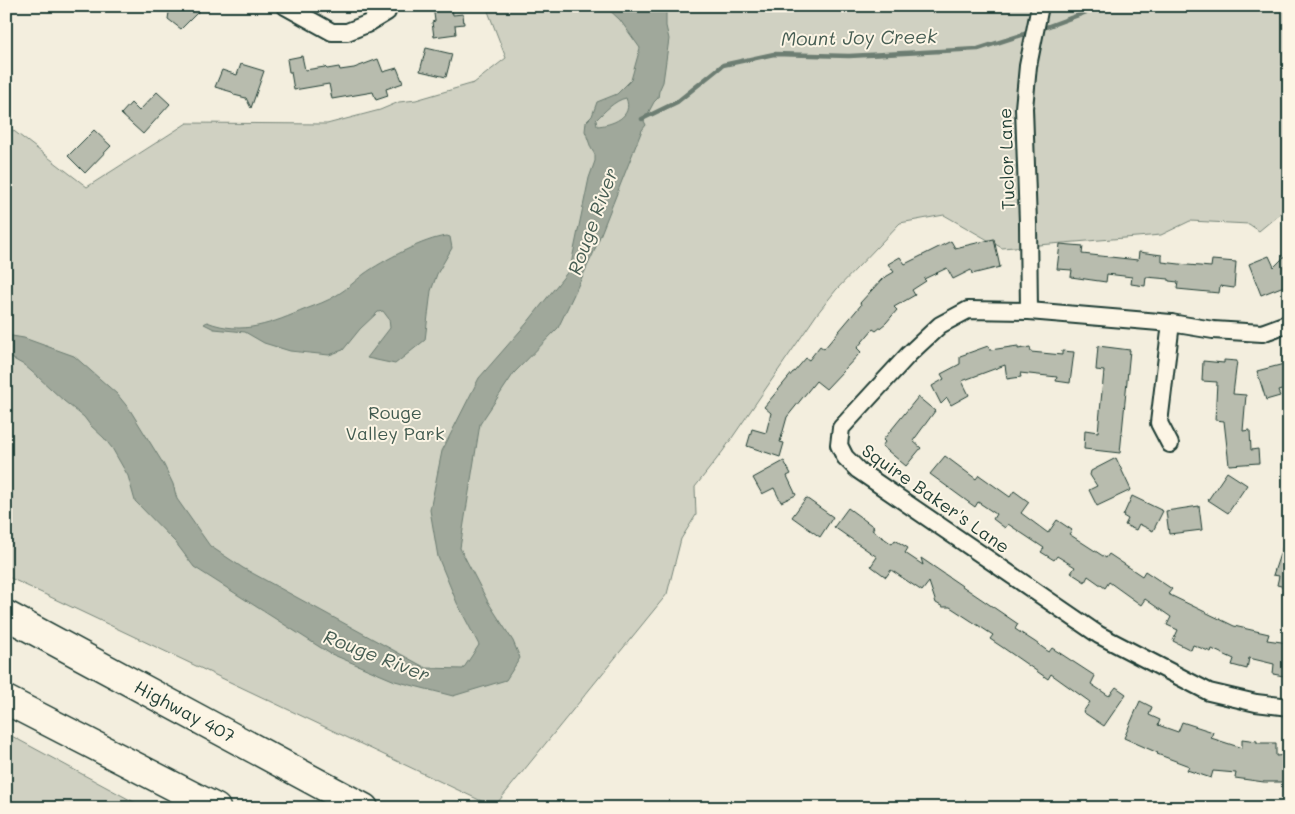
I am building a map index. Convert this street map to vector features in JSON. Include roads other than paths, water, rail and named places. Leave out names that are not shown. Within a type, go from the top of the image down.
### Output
[{"type":"highway","name":"Highway 407","points":[[6,615],[364,808]]},
{"type":"highway","points":[[6,700],[216,808]]},
{"type":"street","points":[[285,6],[332,32],[347,32],[367,24],[387,12]]},
{"type":"street","name":"Tuclor Lane","points":[[1029,311],[1024,108],[1028,66],[1040,8]]},
{"type":"street","name":"Squire Baker's Lane","points":[[1289,323],[1262,333],[1213,330],[1171,323],[1029,311],[968,310],[940,325],[909,354],[842,428],[839,445],[845,456],[858,470],[1099,635],[1209,692],[1256,703],[1289,706]]},
{"type":"street","points":[[1170,444],[1159,423],[1171,323]]},
{"type":"water","name":"Rouge River","points":[[605,6],[666,6],[666,26],[669,39],[663,82],[658,98],[644,121],[646,125],[642,130],[593,254],[558,328],[514,373],[480,424],[460,548],[488,602],[513,641],[520,658],[506,680],[453,696],[395,681],[329,653],[194,567],[176,543],[135,501],[128,476],[104,438],[84,417],[24,365],[6,355],[6,335],[24,338],[74,356],[117,394],[130,410],[164,465],[173,484],[177,499],[210,546],[243,568],[426,668],[463,669],[479,645],[457,603],[438,557],[430,510],[442,451],[479,378],[527,323],[570,269],[589,178],[595,161],[595,155],[585,131],[586,122],[592,116],[597,102],[617,94],[631,80],[640,48],[620,20]],"holes":[[[626,98],[627,110],[620,119],[609,124],[597,126],[596,120],[614,104]]]},
{"type":"water","points":[[450,237],[452,248],[437,274],[431,291],[425,340],[395,364],[367,358],[390,328],[389,319],[383,311],[378,312],[360,329],[343,350],[329,355],[290,351],[264,343],[245,332],[214,329],[204,324],[207,322],[220,326],[245,328],[281,319],[333,297],[364,274],[404,251],[427,241]]},
{"type":"waterway","name":"Mount Joy Creek","points":[[1038,30],[1103,6]]},
{"type":"waterway","name":"Mount Joy Creek","points":[[642,119],[677,102],[723,65],[774,54],[849,56],[978,49],[1031,32]]},
{"type":"park label","name":"Rouge Valley Park","points":[[395,422]]}]
